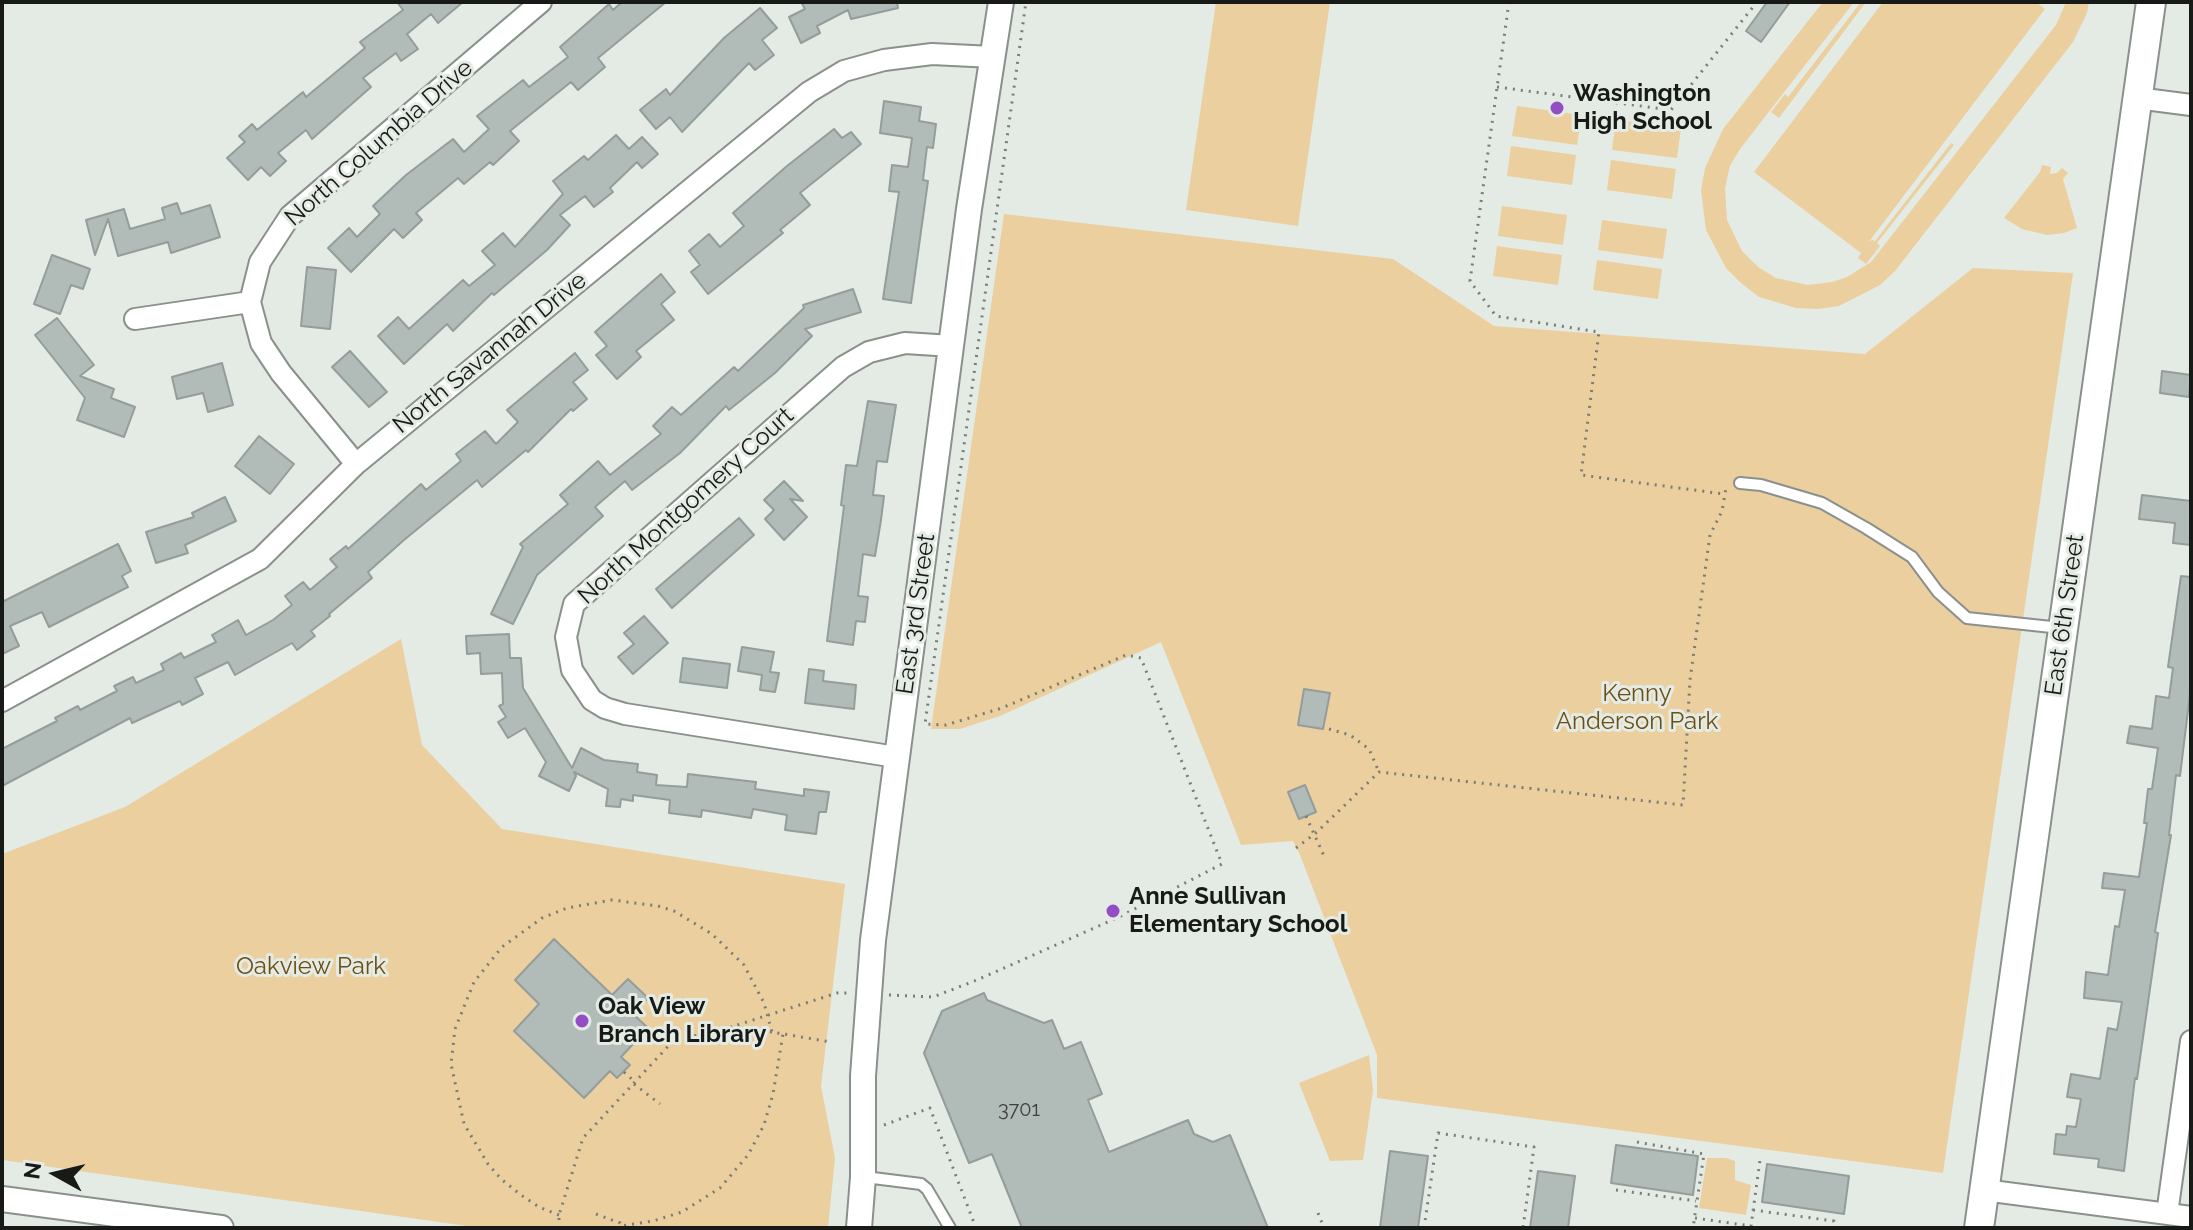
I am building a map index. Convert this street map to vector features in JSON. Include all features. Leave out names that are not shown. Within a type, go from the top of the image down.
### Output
[{"type":"main road","name":"East 6th Street","points":[[1979,1228],[2151,2]]},
{"type":"street","name":"North Columbia Drive","points":[[356,464],[281,373],[261,343],[250,302],[260,262],[290,216],[541,2]]},
{"type":"street","name":"East 3rd Street","points":[[859,1228],[863,1177],[863,1076],[873,940],[969,209],[1001,2]]},
{"type":"street","name":"North Savannah Drive","points":[[2,701],[260,559],[356,464],[809,92],[844,71],[884,60],[932,54],[993,57]]},
{"type":"street","points":[[2137,98],[2191,105]]},
{"type":"street","points":[[135,319],[250,302]]},
{"type":"street","name":"North Montgomery Court","points":[[896,757],[625,714],[605,708],[592,700],[572,670],[567,628],[574,604],[843,367],[869,352],[905,343],[952,346]]},
{"type":"street","points":[[2167,1214],[2191,1041]]},
{"type":"street","points":[[1984,1190],[2191,1217]]},
{"type":"street","points":[[2,1199],[221,1228]]},
{"type":"lane","points":[[1740,483],[1761,485],[1822,503],[1866,528],[1912,557],[1938,592],[1967,618],[2063,629]]},
{"type":"lane","points":[[863,1177],[921,1184],[950,1228]]},
{"type":"path","points":[[559,1228],[559,1215],[583,1138],[673,1041],[731,1027],[837,993],[933,997],[1121,916],[1222,864],[1141,658],[1126,655],[1002,708],[946,725],[925,724],[1026,2]]},
{"type":"path","points":[[1509,2],[1470,281],[1496,316],[1599,332],[1581,475],[1724,494]]},
{"type":"path","points":[[1497,87],[1671,110],[1757,2]]},
{"type":"path","points":[[1379,772],[1683,805],[1690,680],[1710,535],[1722,511],[1727,481]]},
{"type":"path","points":[[1329,729],[1350,735],[1369,749],[1379,772]]},
{"type":"path","points":[[1296,848],[1315,834],[1379,772]]},
{"type":"path","points":[[1306,816],[1324,856]]},
{"type":"path","points":[[559,1215],[521,1195],[488,1164],[464,1124],[453,1080],[451,1046],[460,1013],[474,982],[502,947],[542,918],[567,908],[612,900],[658,906],[687,917],[724,943],[744,965],[768,1014],[772,1032]]},
{"type":"path","points":[[731,1027],[831,1042]]},
{"type":"path","points":[[596,1214],[621,1226],[653,1221],[682,1212],[720,1188],[739,1168],[764,1125],[773,1094],[783,1034]]},
{"type":"path","points":[[624,1072],[660,1104]]},
{"type":"path","points":[[884,1125],[930,1108],[976,1228]]},
{"type":"path","points":[[1424,1228],[1438,1133],[1534,1147],[1523,1228]]},
{"type":"path","points":[[1637,1142],[1704,1154],[1693,1228]]},
{"type":"path","points":[[1695,1218],[1751,1227],[1760,1160]]},
{"type":"path","points":[[1616,1190],[1697,1201]]},
{"type":"path","points":[[1753,1210],[1834,1221],[1833,1228]]},
{"type":"path","points":[[1318,1213],[1324,1228]]},
{"type":"green space","points":[[1216,2],[1330,2],[1298,226],[1186,210]]},
{"type":"green space","points":[[1823,2],[1854,2],[1740,149],[1730,166],[1725,188],[1727,220],[1742,251],[1758,267],[1776,278],[1808,285],[1847,277],[1871,262],[2056,25],[2066,2],[2089,2],[2073,42],[1895,271],[1880,285],[1839,306],[1796,308],[1759,297],[1726,268],[1706,230],[1701,190],[1705,168],[1723,129]]},
{"type":"green space","points":[[1861,2],[1866,2],[1779,118],[1771,112],[1785,94],[1788,97]]},
{"type":"green space","points":[[1883,2],[2036,2],[2045,9],[1868,243],[1875,241],[1951,143],[1954,145],[1877,243],[1880,246],[1866,264],[1858,258],[1861,253],[1754,172]]},
{"type":"green space","points":[[1517,106],[1582,115],[1577,145],[1512,136]]},
{"type":"green space","points":[[1616,120],[1681,128],[1677,158],[1612,150]]},
{"type":"green space","points":[[1511,146],[1576,155],[1572,185],[1507,176]]},
{"type":"green space","points":[[1611,160],[1676,169],[1672,199],[1607,190]]},
{"type":"green space","points":[[2042,165],[2051,167],[2050,174],[2062,168],[2068,173],[2063,179],[2077,228],[2047,235],[2022,229],[2004,218],[2040,172]]},
{"type":"green space","points":[[1502,206],[1567,215],[1563,245],[1498,236]]},
{"type":"green space","name":"Kenny Anderson Park","points":[[1004,214],[1393,259],[1494,326],[1865,354],[1973,268],[2073,273],[1943,1173],[1377,1098],[1377,1055],[1300,855],[1293,841],[1241,845],[1161,642],[1000,716],[960,729],[931,729]]},
{"type":"green space","points":[[1602,220],[1667,229],[1663,259],[1598,250]]},
{"type":"green space","points":[[1497,246],[1562,255],[1558,285],[1493,276]]},
{"type":"green space","points":[[1597,260],[1662,269],[1658,299],[1593,290]]},
{"type":"green space","name":"Oakview Park","points":[[401,639],[422,745],[502,829],[845,884],[821,1086],[835,1158],[828,1228],[481,1228],[2,1160],[2,854],[125,807]]},
{"type":"green space","points":[[1369,1055],[1373,1090],[1363,1160],[1330,1161],[1299,1083]]},
{"type":"green space","points":[[1707,1158],[1735,1161],[1735,1180],[1751,1185],[1746,1215],[1699,1208]]},
{"type":"building","points":[[397,2],[463,2],[438,23],[431,14],[407,34],[418,49],[401,61],[396,53],[363,78],[371,87],[312,139],[306,130],[278,153],[286,161],[270,176],[261,167],[248,180],[227,158],[245,142],[239,136],[252,124],[257,130],[303,92],[306,97],[365,48],[360,42],[403,10]]},
{"type":"building","points":[[622,2],[666,2],[598,58],[605,67],[578,90],[571,82],[510,131],[519,141],[493,165],[490,162],[464,184],[458,178],[416,213],[422,220],[403,238],[394,229],[351,272],[328,248],[349,228],[357,237],[380,214],[373,206],[406,175],[453,139],[464,152],[489,129],[477,116],[523,80],[529,87],[568,57],[560,47],[609,4],[613,10]]},
{"type":"building","points":[[801,2],[897,2],[898,8],[851,19],[848,10],[817,26],[820,33],[801,43],[789,17],[805,9]]},
{"type":"building","points":[[1767,2],[1790,2],[1761,42],[1746,31]]},
{"type":"building","points":[[760,8],[777,28],[762,40],[774,55],[755,70],[749,63],[682,132],[670,117],[656,129],[640,110],[666,89],[670,95],[724,38]]},
{"type":"building","points":[[884,101],[921,107],[919,121],[936,124],[933,148],[927,147],[923,180],[928,181],[911,303],[883,299],[899,192],[889,191],[892,165],[908,167],[912,138],[880,133]]},
{"type":"building","points":[[834,129],[842,138],[851,132],[861,144],[800,193],[810,205],[780,230],[783,233],[708,294],[691,272],[700,265],[689,251],[709,234],[720,247],[744,226],[733,213]]},
{"type":"building","points":[[616,135],[629,149],[642,137],[658,154],[642,168],[637,162],[610,188],[613,192],[594,207],[585,196],[560,215],[570,225],[547,250],[494,295],[492,293],[453,331],[447,324],[404,364],[378,336],[398,317],[409,329],[463,280],[469,286],[495,265],[482,251],[503,233],[515,247],[563,194],[553,181],[584,156],[588,160]]},
{"type":"building","points":[[177,203],[181,214],[210,205],[220,237],[171,253],[168,242],[118,256],[108,219],[95,255],[86,220],[124,209],[130,229],[165,219],[162,208]]},
{"type":"building","points":[[52,255],[90,269],[83,289],[71,285],[60,314],[34,304]]},
{"type":"building","points":[[307,267],[336,270],[330,329],[301,326]]},
{"type":"building","points":[[661,274],[675,292],[661,304],[674,320],[636,351],[641,357],[617,379],[596,355],[607,346],[595,332]]},
{"type":"building","points":[[853,289],[861,312],[805,329],[812,336],[775,373],[729,410],[726,406],[680,453],[632,490],[625,481],[595,507],[603,516],[537,575],[513,624],[491,614],[523,547],[520,544],[568,504],[560,495],[598,461],[610,475],[661,434],[653,426],[672,407],[681,415],[734,367],[738,371],[804,308],[803,305]]},
{"type":"building","points":[[57,318],[94,365],[80,376],[114,389],[111,398],[135,407],[124,437],[77,420],[85,398],[35,335]]},
{"type":"building","points":[[350,351],[387,392],[369,407],[332,367]]},
{"type":"building","points":[[575,353],[588,370],[573,382],[587,399],[573,411],[571,409],[528,452],[526,450],[482,487],[477,480],[404,540],[368,572],[372,578],[311,631],[315,636],[297,650],[292,643],[235,675],[228,662],[195,678],[203,694],[132,723],[130,718],[2,786],[2,749],[57,721],[55,718],[78,706],[80,710],[117,691],[114,686],[133,677],[136,683],[164,670],[161,664],[181,653],[184,658],[216,642],[212,635],[238,620],[246,635],[273,620],[292,605],[285,596],[303,582],[310,590],[337,567],[330,559],[346,546],[348,549],[421,484],[426,490],[461,461],[456,454],[485,431],[496,444],[518,422],[507,410]]},
{"type":"building","points":[[222,363],[233,405],[208,412],[203,393],[177,399],[172,377]]},
{"type":"building","points":[[2162,371],[2191,375],[2189,397],[2160,393]]},
{"type":"building","points":[[868,401],[896,405],[887,462],[877,461],[873,495],[884,496],[881,520],[875,556],[863,554],[858,596],[868,597],[865,622],[856,621],[853,645],[827,641],[844,506],[841,505],[846,465],[857,466]]},
{"type":"building","points":[[259,436],[294,464],[270,494],[235,466]]},
{"type":"building","points":[[784,481],[803,501],[790,499],[807,517],[784,540],[765,519],[774,510],[764,500]]},
{"type":"building","points":[[2142,495],[2191,501],[2191,545],[2173,543],[2175,523],[2139,519]]},
{"type":"building","points":[[225,497],[236,521],[185,545],[188,553],[156,563],[146,532],[194,517],[192,513]]},
{"type":"building","points":[[739,518],[754,535],[672,608],[656,589]]},
{"type":"building","points":[[118,544],[131,571],[122,576],[128,587],[49,627],[42,612],[10,626],[19,646],[2,654],[2,602]]},
{"type":"building","points":[[2181,576],[2191,577],[2191,686],[2180,776],[2176,775],[2171,835],[2155,932],[2158,933],[2124,1171],[2098,1167],[2099,1159],[2054,1154],[2056,1134],[2066,1135],[2067,1126],[2076,1127],[2081,1099],[2067,1097],[2071,1074],[2100,1079],[2108,1028],[2117,1030],[2122,1002],[2084,998],[2086,972],[2108,975],[2115,926],[2119,927],[2125,890],[2102,888],[2104,873],[2139,877],[2147,823],[2144,823],[2148,789],[2152,789],[2158,748],[2127,743],[2130,726],[2152,729],[2156,696],[2169,698],[2173,668],[2168,667]]},
{"type":"building","points":[[644,616],[668,643],[633,674],[618,657],[634,644],[624,633]]},
{"type":"building","points":[[509,634],[510,658],[521,658],[523,688],[572,768],[581,748],[604,760],[638,764],[637,772],[657,775],[656,785],[687,787],[688,774],[756,782],[755,789],[804,796],[804,789],[829,792],[826,812],[819,812],[816,834],[785,830],[787,815],[753,809],[751,818],[702,810],[701,817],[669,813],[670,800],[633,795],[633,801],[621,799],[620,807],[606,806],[608,789],[574,772],[576,776],[569,791],[539,776],[546,762],[525,728],[508,738],[498,722],[506,717],[499,706],[503,704],[502,673],[481,674],[480,653],[467,654],[466,636]]},
{"type":"building","points":[[742,647],[774,652],[770,672],[779,673],[775,692],[760,690],[762,675],[738,671]]},
{"type":"building","points":[[683,658],[730,664],[727,688],[680,682]]},
{"type":"building","points":[[809,669],[824,671],[823,681],[856,685],[854,709],[805,703]]},
{"type":"building","points":[[1304,689],[1330,693],[1323,729],[1298,725]]},
{"type":"building","points":[[1305,785],[1316,812],[1299,819],[1288,792]]},
{"type":"building","name":"Oak View Branch Library","points":[[554,939],[612,995],[628,979],[648,998],[633,1014],[648,1028],[621,1057],[630,1065],[617,1078],[610,1071],[584,1098],[514,1031],[539,1004],[515,980]]},
{"type":"building","points":[[984,993],[987,1000],[1044,1023],[1052,1020],[1064,1049],[1081,1042],[1102,1094],[1088,1100],[1109,1152],[1188,1120],[1194,1134],[1213,1142],[1230,1135],[1268,1228],[1022,1228],[992,1154],[969,1163],[924,1053],[942,1011]]},
{"type":"building","points":[[1616,1145],[1698,1156],[1693,1195],[1611,1183]]},
{"type":"building","points":[[1390,1151],[1428,1156],[1418,1228],[1380,1228]]},
{"type":"building","points":[[1767,1164],[1849,1176],[1844,1214],[1762,1202]]},
{"type":"building","points":[[1538,1171],[1575,1176],[1568,1228],[1530,1228]]},
{"type":"place","name":"Washington High School","points":[[1557,108]]},
{"type":"place","name":"Anne Sullivan Elementary School","points":[[1113,911]]},
{"type":"place","name":"Oak View Branch Library","points":[[582,1021]]}]
